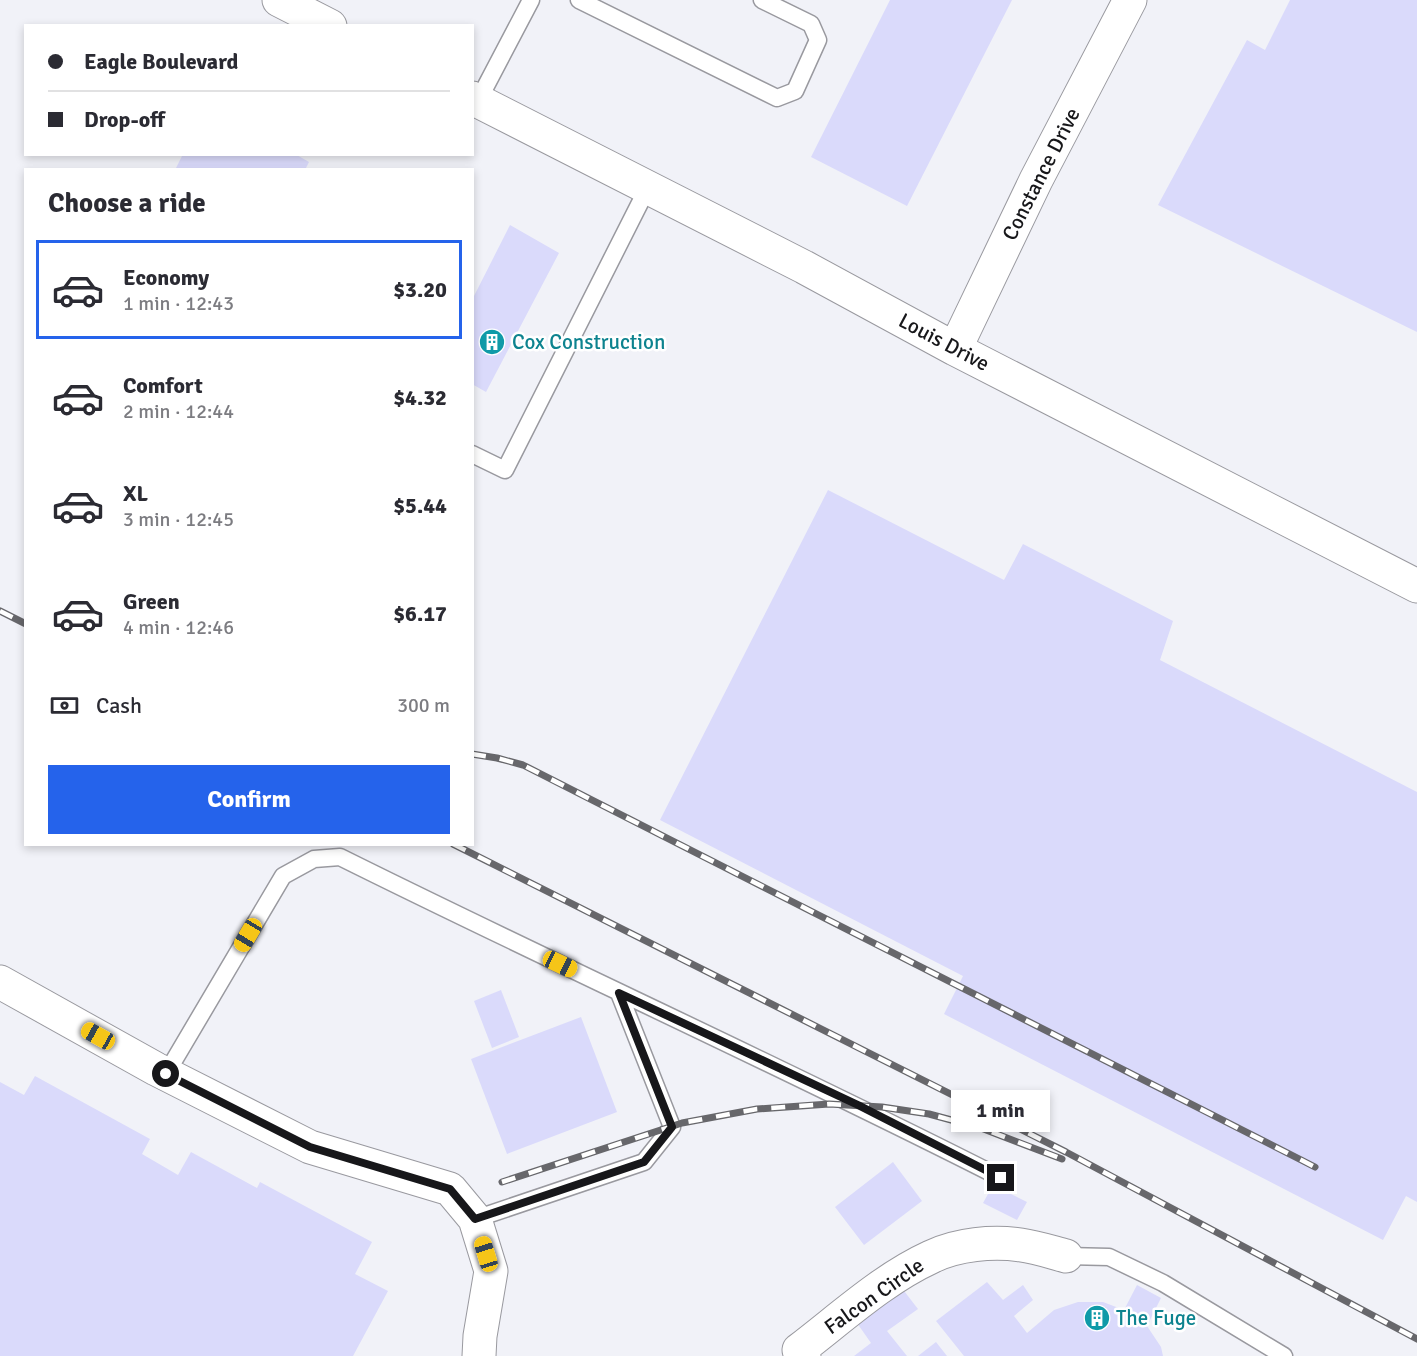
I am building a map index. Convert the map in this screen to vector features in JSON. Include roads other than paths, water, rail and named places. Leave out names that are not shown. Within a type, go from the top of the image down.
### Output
[{"type":"street","points":[[279,0],[326,24]]},
{"type":"street","name":"Constance Drive","points":[[955,349],[1036,180],[1130,0]]},
{"type":"street","name":"Louis Drive","points":[[475,99],[804,267],[955,349],[1417,586]]},
{"type":"street","points":[[0,982],[166,1074],[310,1147],[450,1189],[475,1219],[491,1271],[480,1336],[479,1356]]},
{"type":"street","name":"Falcon Circle","points":[[804,1356],[799,1350],[879,1289],[933,1255],[968,1246],[996,1244],[1020,1245],[1066,1256]]},
{"type":"lane","points":[[475,99],[531,0]]},
{"type":"lane","points":[[579,0],[777,98],[795,91],[818,40],[811,24],[762,0]]},
{"type":"lane","points":[[474,455],[505,470],[648,188]]},
{"type":"lane","points":[[166,1074],[283,876],[314,859],[340,857],[619,993],[858,1105],[1001,1178]]},
{"type":"lane","points":[[475,1219],[644,1162],[672,1127],[619,993]]},
{"type":"lane","points":[[1066,1256],[1108,1257],[1163,1283],[1284,1356]]},
{"type":"railway","points":[[0,611],[24,623]]},
{"type":"railway","points":[[474,754],[523,765],[1315,1167]]},
{"type":"railway","points":[[457,846],[1066,1152],[1417,1339]]},
{"type":"railway","points":[[502,1182],[682,1123],[757,1109],[829,1104],[882,1107],[929,1114],[981,1128],[1062,1159]]},
{"type":"place","name":"Cox Construction","points":[[492,342]]},
{"type":"place","name":"The Fuge","points":[[1097,1318]]}]
